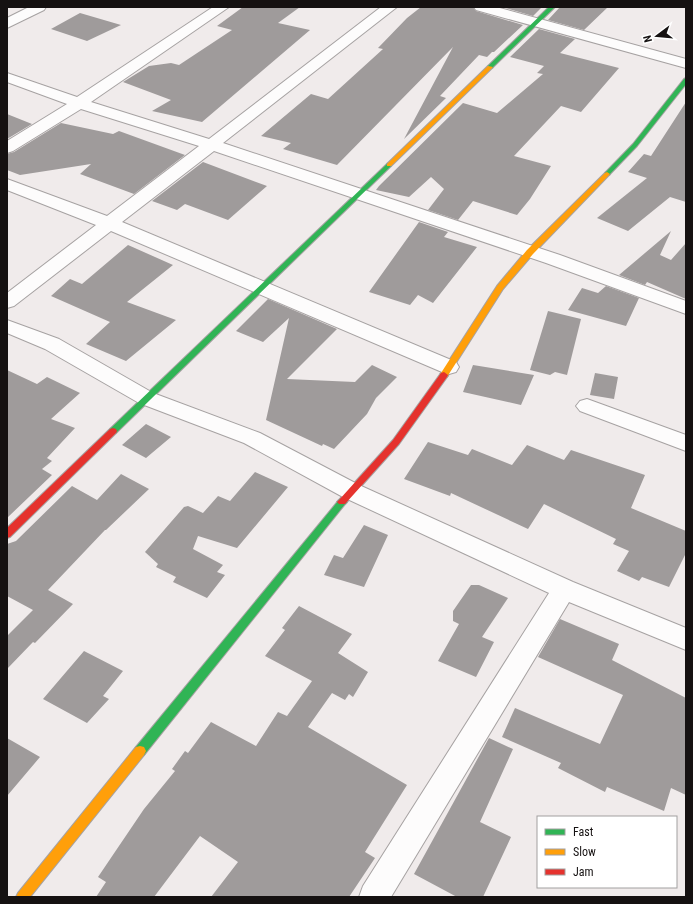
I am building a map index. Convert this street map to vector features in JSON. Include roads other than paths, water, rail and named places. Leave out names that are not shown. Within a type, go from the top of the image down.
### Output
[{"type":"street","points":[[9,21],[39,7]]},
{"type":"street","points":[[7,148],[79,103],[222,7]]},
{"type":"street","points":[[7,302],[390,7]]},
{"type":"street","points":[[481,7],[686,64]]},
{"type":"street","points":[[7,534],[552,7]]},
{"type":"street","points":[[7,77],[79,103],[212,145],[684,304]]},
{"type":"street","points":[[22,897],[351,492],[396,442],[450,367],[500,288],[530,252],[635,145],[686,80]]},
{"type":"street","points":[[7,184],[108,223],[450,367]]},
{"type":"street","points":[[7,326],[52,344],[146,398],[252,438],[351,492],[564,589],[686,639]]},
{"type":"street","points":[[587,406],[686,443]]},
{"type":"street","points":[[374,897],[564,589]]}]
